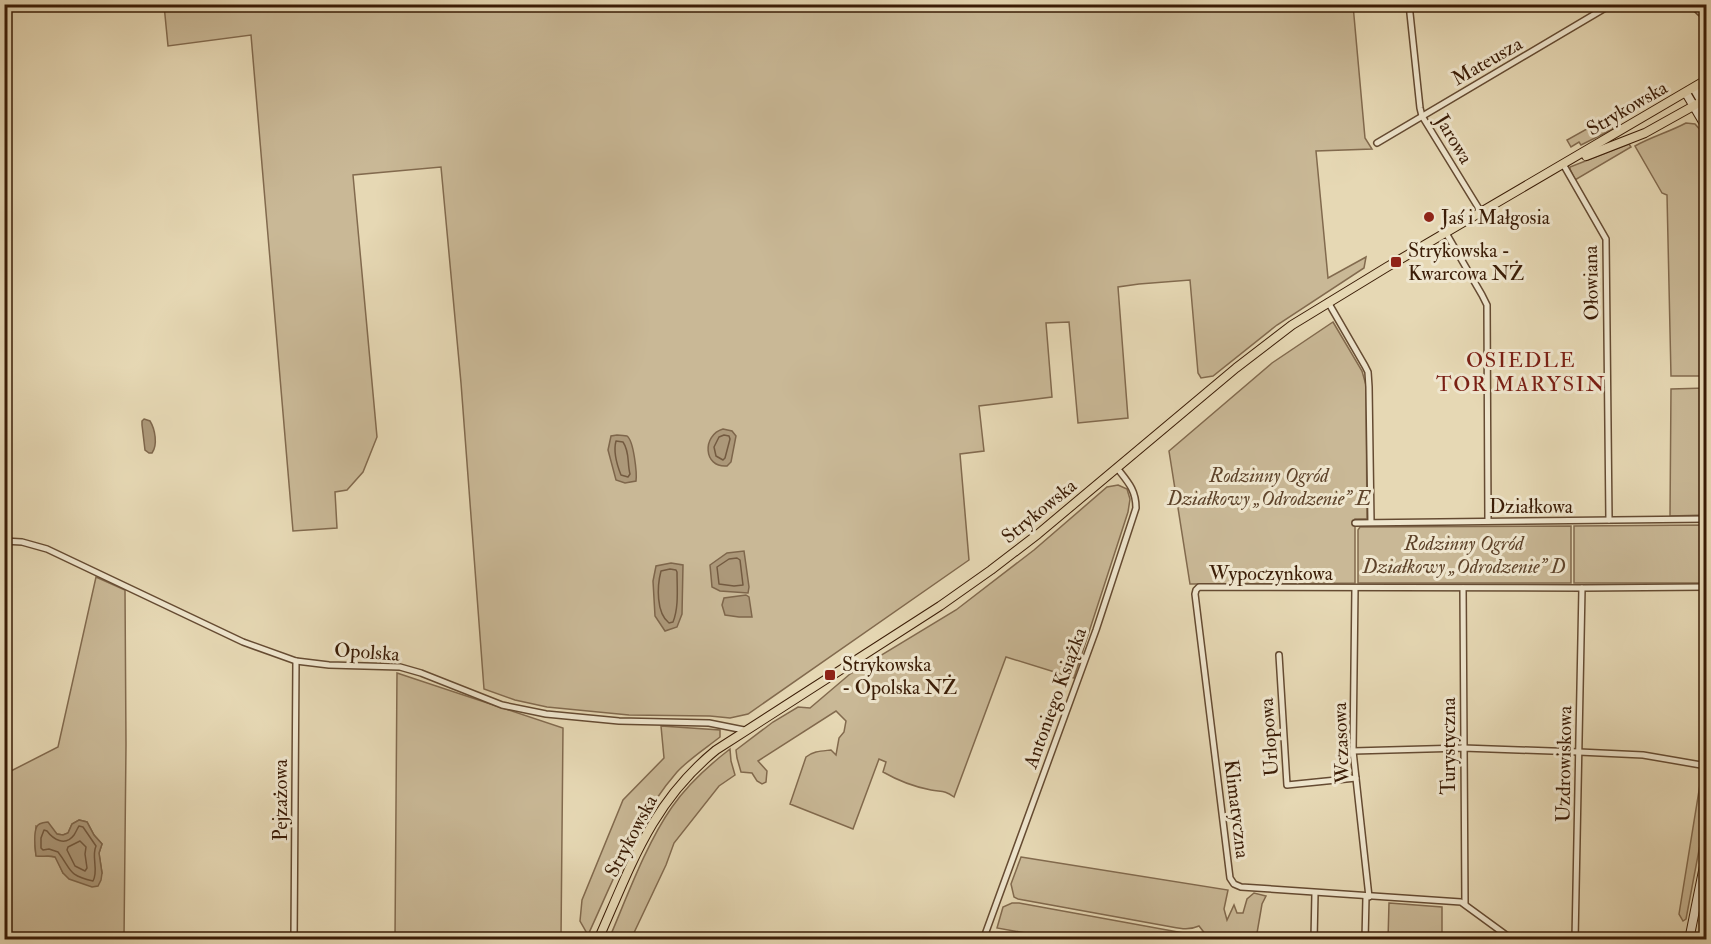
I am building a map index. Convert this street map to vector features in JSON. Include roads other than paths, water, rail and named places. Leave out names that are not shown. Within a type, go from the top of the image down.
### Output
[{"type":"main road","name":"Strykowska","points":[[598,939],[640,845],[662,808],[687,775],[701,762],[744,730],[975,582],[1038,534],[1292,325],[1707,80]]},
{"type":"main road","name":"Strykowska","points":[[1563,164],[1645,133],[1702,104]]},
{"type":"street","name":"Jarowa","points":[[1409,4],[1422,116],[1481,212]]},
{"type":"street","name":"Mateusza","points":[[1377,143],[1612,4]]},
{"type":"street","points":[[1691,4],[1707,18]]},
{"type":"street","points":[[1690,91],[1702,104],[1707,128]]},
{"type":"street","name":"Ołowiana","points":[[1563,164],[1606,239],[1609,520]]},
{"type":"street","points":[[1446,233],[1487,305],[1488,521]]},
{"type":"street","points":[[1328,303],[1368,372],[1371,522]]},
{"type":"street","name":"Antoniego Książka","points":[[983,939],[1096,630],[1136,508],[1136,497],[1132,487],[1117,468]]},
{"type":"street","name":"Działkowa","points":[[1355,522],[1707,519]]},
{"type":"street","name":"Opolska","points":[[4,541],[22,542],[47,549],[243,642],[296,661],[399,667],[421,673],[502,705],[546,714],[620,721],[709,723],[744,730]]},
{"type":"street","name":"Wypoczynkowa","points":[[1196,590],[1200,587],[1707,586]]},
{"type":"street","name":"Wczasowa","points":[[1354,588],[1353,751],[1368,897],[1365,939]]},
{"type":"street","name":"Turystyczna","points":[[1462,588],[1465,904]]},
{"type":"street","name":"Uzdrowiskowa","points":[[1575,939],[1582,588]]},
{"type":"street","name":"Klimatyczna","points":[[1196,590],[1201,650],[1231,880],[1234,884],[1240,887],[1465,904]]},
{"type":"street","name":"Urlopowa","points":[[1278,655],[1287,785],[1356,778]]},
{"type":"street","name":"Pejzażowa","points":[[294,939],[296,661]]},
{"type":"street","points":[[1353,751],[1463,748],[1579,752],[1643,755],[1701,765]]},
{"type":"street","points":[[1689,939],[1707,856]]},
{"type":"street","points":[[1314,939],[1315,893]]},
{"type":"street","points":[[1465,904],[1513,939]]},
{"type":"water","points":[[144,419],[150,421],[153,428],[155,446],[152,453],[145,450],[142,425]]},
{"type":"water","points":[[723,429],[732,431],[736,436],[731,462],[727,466],[713,462],[708,451],[711,438]]},
{"type":"water","points":[[611,436],[627,436],[632,444],[636,481],[625,483],[616,480],[608,450]]},
{"type":"water","points":[[744,551],[748,593],[720,591],[712,587],[710,565],[727,553]]},
{"type":"water","points":[[671,563],[683,565],[682,614],[677,627],[665,631],[655,616],[653,581],[656,566]]},
{"type":"water","points":[[746,595],[749,597],[752,617],[725,615],[722,605],[724,598]]},
{"type":"water","points":[[79,820],[87,822],[102,844],[99,853],[102,873],[98,886],[92,887],[69,879],[63,873],[55,857],[36,856],[35,835],[38,825],[48,822],[57,834],[63,835],[68,833],[72,824]]},
{"type":"waterway","points":[[998,934],[1032,940]]},
{"type":"place","name":"Jaś i Małgosia","points":[[1429,217]]},
{"type":"place","name":"Strykowska - Kwarcowa NŻ","points":[[1396,262]]},
{"type":"place","name":"Strykowska - Opolska NŻ","points":[[830,675]]},
{"type":"district","name":"OSIEDLE TOR MARYSIN","points":[[1521,372]]},
{"type":"park label","name":"Rodzinny Ogród Działkowy „Odrodzenie” E","points":[[1269,486]]},
{"type":"park label","name":"Rodzinny Ogród Działkowy „Odrodzenie” D","points":[[1464,554]]}]
